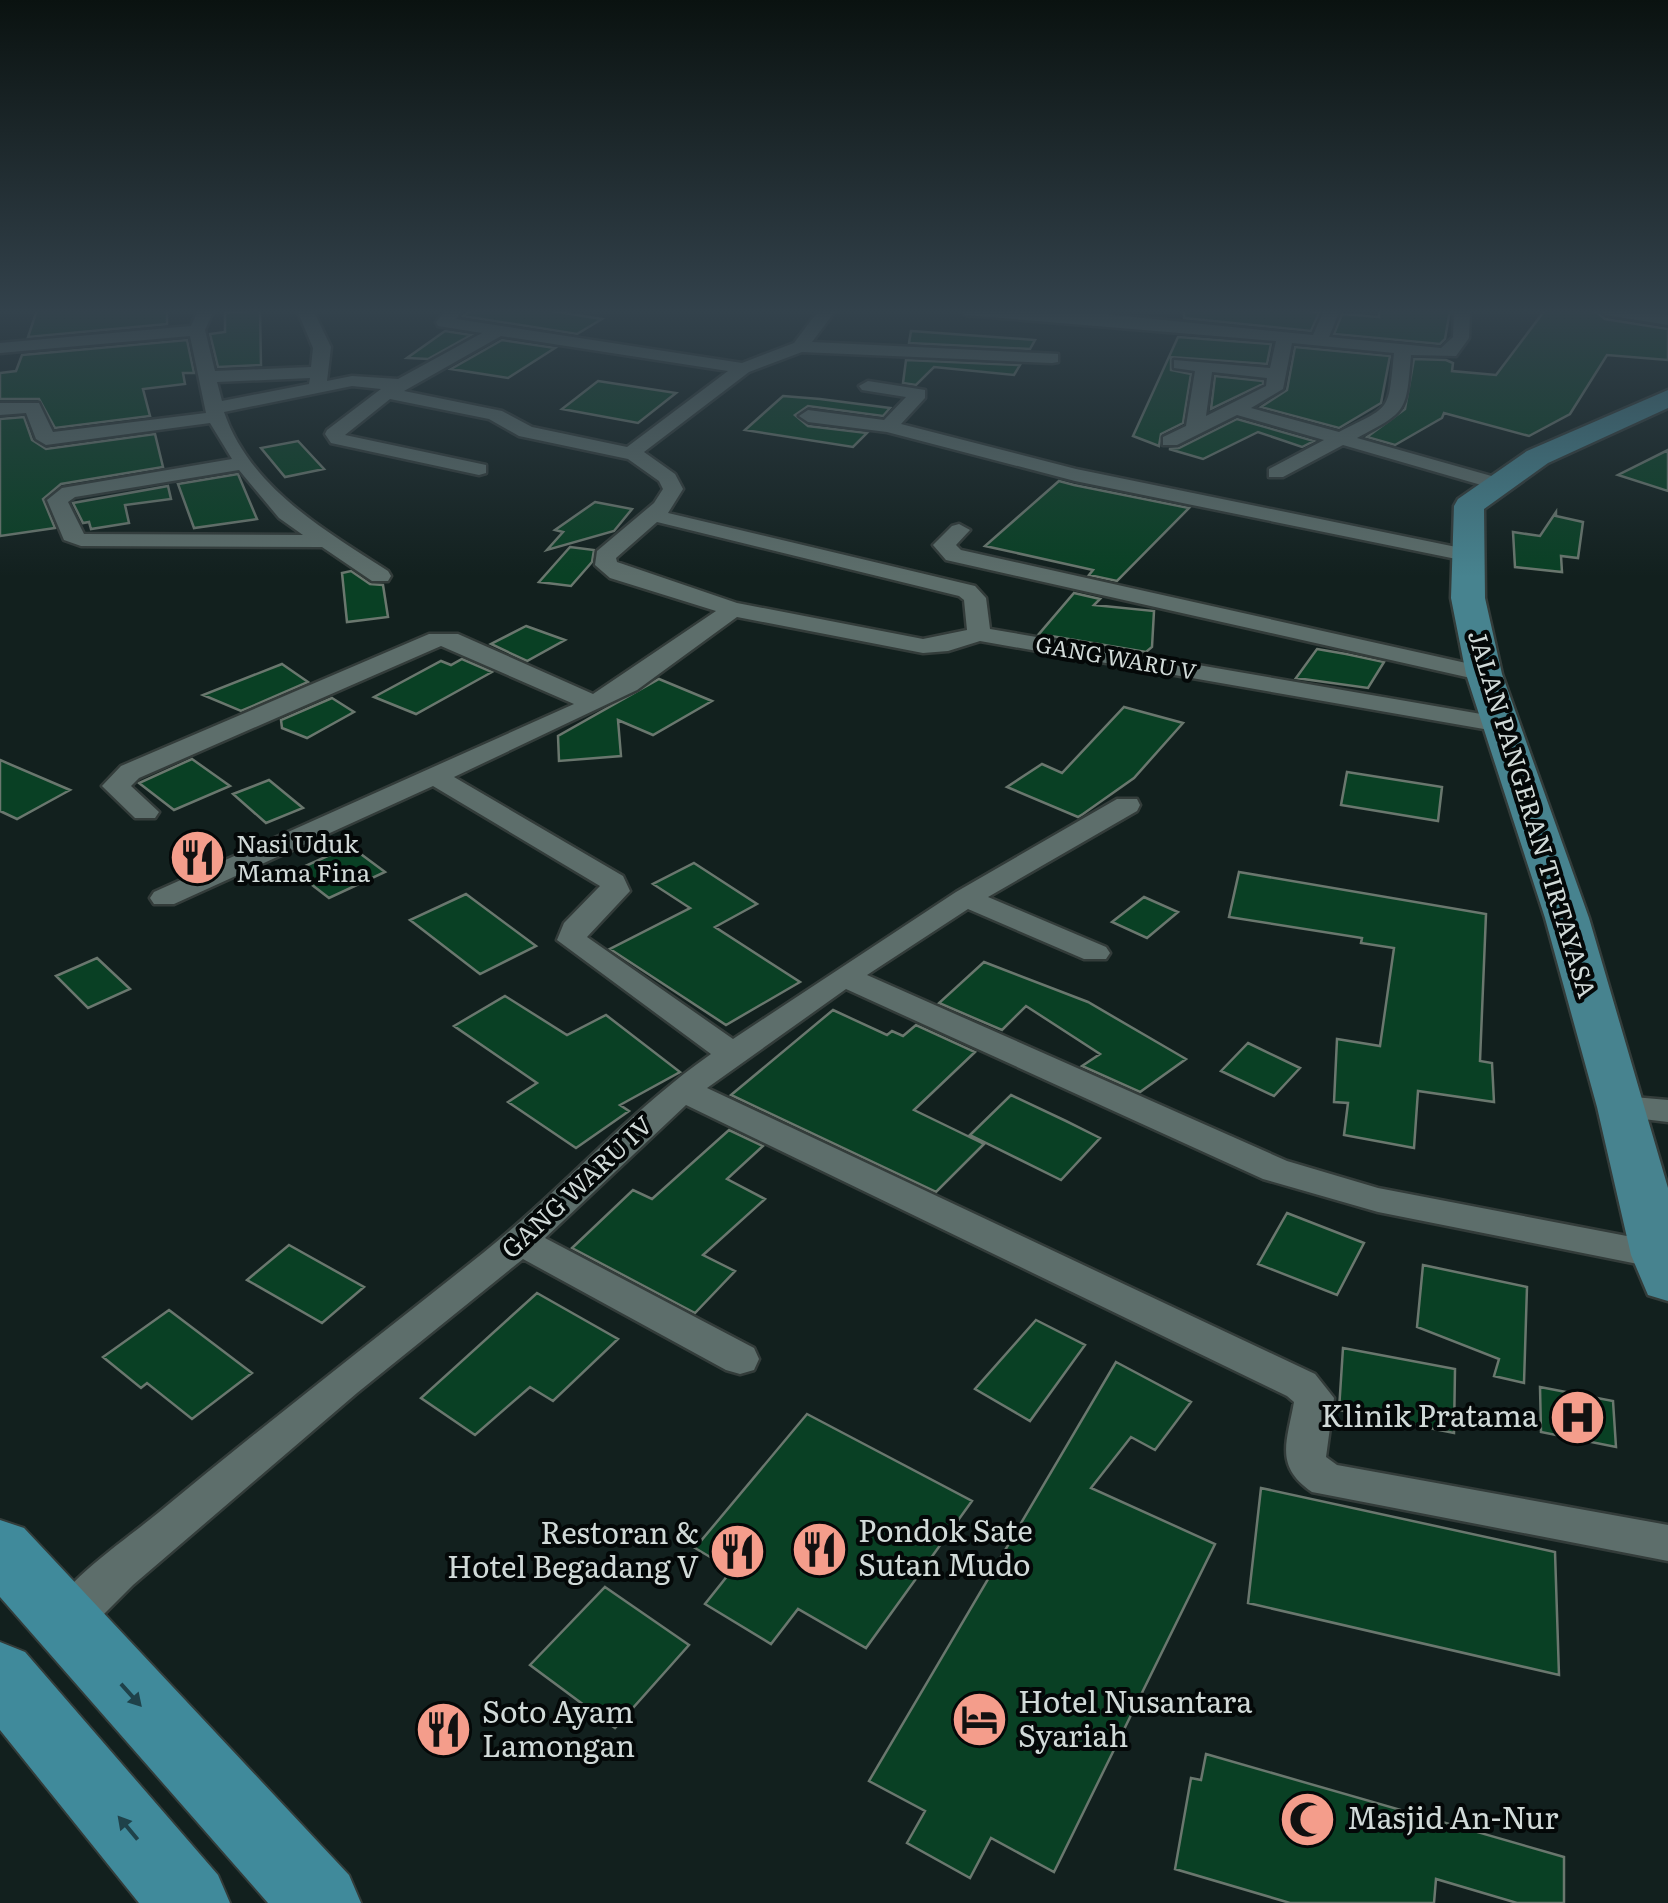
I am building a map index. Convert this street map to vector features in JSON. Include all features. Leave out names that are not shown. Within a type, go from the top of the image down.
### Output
[{"type":"highway","points":[[0,1548],[321,1903]]},
{"type":"highway","points":[[0,1676],[190,1903]]},
{"type":"main road","name":"JALAN PANGERAN TIRTAYASA","points":[[1663,1268],[1622,1107],[1567,918],[1484,674],[1468,598],[1466,555],[1469,506],[1495,483],[1556,449],[1666,399]]},
{"type":"street","points":[[212,399],[215,412],[244,463],[286,514],[380,576]]},
{"type":"street","points":[[259,399],[215,412],[178,447],[57,500],[71,536],[82,540],[332,541]]},
{"type":"street","points":[[380,399],[334,436],[480,469]]},
{"type":"street","points":[[434,399],[495,415],[526,432],[634,454],[668,478],[673,489],[652,515],[967,590],[975,598],[979,634]]},
{"type":"street","points":[[634,454],[648,437],[701,399]]},
{"type":"street","points":[[888,426],[914,399]]},
{"type":"street","points":[[1195,429],[1199,399]]},
{"type":"street","points":[[1170,440],[1255,399]]},
{"type":"street","points":[[1276,472],[1386,415],[1398,399]]},
{"type":"street","points":[[0,409],[33,408],[46,439],[178,447],[244,463]]},
{"type":"street","points":[[1236,409],[1495,483]]},
{"type":"street","points":[[808,416],[888,426],[1075,475],[1466,555]]},
{"type":"street","points":[[269,540],[286,514]]},
{"type":"street","name":"GANG WARU V","points":[[652,515],[606,556],[606,566],[733,609],[923,646],[948,644],[979,634],[1501,724]]},
{"type":"street","points":[[959,530],[944,545],[954,554],[1484,674]]},
{"type":"street","points":[[164,898],[594,704],[628,685],[733,609]]},
{"type":"street","points":[[145,812],[115,786],[120,779],[437,638],[450,639],[594,704]]},
{"type":"street","points":[[436,777],[613,882],[616,891],[574,928],[572,940],[732,1054]]},
{"type":"street","name":"GANG WARU IV","points":[[66,1622],[118,1572],[328,1394],[520,1242],[682,1090],[844,976],[966,898],[1127,805]]},
{"type":"street","points":[[966,898],[1095,953]]},
{"type":"street","points":[[844,976],[1275,1170],[1378,1200],[1663,1268]]},
{"type":"street","points":[[682,1090],[1301,1385],[1314,1398],[1304,1459],[1327,1480],[1668,1543]]},
{"type":"street","points":[[1622,1107],[1668,1111]]},
{"type":"street","points":[[520,1242],[740,1359]]},
{"type":"building","points":[[0,399],[146,399],[150,416],[55,428],[39,399]]},
{"type":"building","points":[[575,399],[669,399],[638,423],[562,409]]},
{"type":"building","points":[[780,399],[820,399],[890,408],[883,416],[808,406],[795,415],[808,426],[867,433],[853,447],[745,430]]},
{"type":"building","points":[[1150,399],[1187,399],[1183,423],[1161,434],[1159,446],[1133,436]]},
{"type":"building","points":[[1212,399],[1232,399],[1211,409]]},
{"type":"building","points":[[1274,399],[1382,399],[1381,403],[1339,428],[1261,407]]},
{"type":"building","points":[[1407,399],[1580,399],[1570,414],[1529,436],[1444,413],[1442,418],[1395,445],[1367,437],[1405,409]]},
{"type":"building","points":[[24,417],[32,440],[46,449],[155,434],[163,467],[61,484],[43,499],[55,528],[0,536],[0,419]]},
{"type":"building","points":[[1237,419],[1314,441],[1302,447],[1258,432],[1203,459],[1169,449],[1179,448]]},
{"type":"building","points":[[298,441],[324,469],[285,477],[261,448]]},
{"type":"building","points":[[1668,450],[1668,491],[1618,475]]},
{"type":"building","points":[[238,474],[257,519],[194,528],[178,484]]},
{"type":"building","points":[[1059,481],[1189,508],[1117,581],[1089,575],[1093,570],[985,546]]},
{"type":"building","points":[[168,486],[171,499],[125,505],[129,523],[91,529],[89,522],[83,523],[73,503]]},
{"type":"building","points":[[595,502],[632,509],[614,531],[547,550],[563,532],[555,530]]},
{"type":"building","points":[[1556,512],[1556,516],[1583,522],[1578,558],[1561,556],[1562,572],[1515,567],[1513,532],[1540,536]]},
{"type":"building","points":[[570,547],[594,550],[592,562],[571,586],[539,582]]},
{"type":"building","points":[[351,571],[370,584],[383,585],[388,617],[347,622],[342,573]]},
{"type":"building","points":[[1074,593],[1100,599],[1094,605],[1154,611],[1152,647],[1146,652],[1039,634]]},
{"type":"building","points":[[526,626],[565,640],[527,661],[491,644]]},
{"type":"building","points":[[1317,649],[1384,662],[1368,688],[1296,678]]},
{"type":"building","points":[[462,659],[492,672],[416,714],[374,697],[441,661],[451,665]]},
{"type":"building","points":[[282,664],[308,682],[241,711],[203,695]]},
{"type":"building","points":[[659,679],[712,701],[653,735],[618,720],[621,756],[559,761],[558,736]]},
{"type":"building","points":[[332,698],[354,712],[307,738],[282,728],[281,720]]},
{"type":"building","points":[[1124,707],[1183,723],[1134,778],[1083,814],[1078,817],[1007,787],[1042,764],[1062,773]]},
{"type":"building","points":[[192,759],[230,786],[174,810],[139,783]]},
{"type":"building","points":[[0,760],[70,790],[17,819],[0,811]]},
{"type":"building","points":[[1347,772],[1442,787],[1438,821],[1341,805]]},
{"type":"building","points":[[269,780],[303,808],[266,823],[233,794]]},
{"type":"building","points":[[350,846],[385,872],[329,898],[294,871]]},
{"type":"building","points":[[694,863],[757,904],[715,927],[800,982],[726,1025],[610,949],[690,908],[653,884]]},
{"type":"building","points":[[1239,872],[1486,914],[1480,1061],[1492,1063],[1494,1102],[1418,1091],[1414,1148],[1344,1135],[1348,1103],[1334,1102],[1337,1039],[1380,1046],[1394,948],[1361,943],[1362,938],[1229,917]]},
{"type":"building","points":[[466,894],[536,946],[480,974],[410,920]]},
{"type":"building","points":[[1144,897],[1178,912],[1147,938],[1112,922]]},
{"type":"building","points":[[97,958],[130,989],[88,1008],[56,976]]},
{"type":"building","points":[[984,962],[1088,1002],[1186,1059],[1140,1092],[1082,1066],[1100,1054],[1026,1006],[1002,1030],[939,1003]]},
{"type":"building","points":[[505,996],[567,1035],[606,1015],[680,1072],[620,1105],[629,1111],[576,1148],[508,1102],[537,1083],[454,1026]]},
{"type":"building","points":[[833,1010],[887,1035],[892,1031],[903,1036],[916,1025],[975,1052],[914,1110],[984,1144],[936,1192],[731,1095]]},
{"type":"building","points":[[1248,1043],[1300,1068],[1274,1096],[1221,1071]]},
{"type":"building","points":[[1011,1095],[1100,1138],[1061,1180],[970,1135]]},
{"type":"building","points":[[729,1130],[763,1146],[727,1179],[765,1199],[703,1255],[735,1271],[695,1313],[572,1248],[633,1190],[652,1199]]},
{"type":"building","points":[[1287,1213],[1364,1243],[1337,1295],[1258,1264]]},
{"type":"building","points":[[289,1245],[364,1287],[322,1323],[247,1280]]},
{"type":"building","points":[[1423,1265],[1527,1287],[1524,1383],[1494,1376],[1499,1359],[1417,1327]]},
{"type":"building","points":[[537,1293],[618,1339],[553,1401],[530,1387],[475,1435],[421,1398]]},
{"type":"building","points":[[169,1310],[252,1373],[192,1419],[147,1383],[141,1388],[103,1357]]},
{"type":"building","points":[[1036,1320],[1085,1345],[1030,1421],[975,1389]]},
{"type":"building","points":[[1343,1348],[1455,1369],[1454,1433],[1339,1410]]},
{"type":"building","points":[[1116,1362],[1191,1402],[1155,1450],[1131,1437],[1091,1488],[1215,1544],[1054,1872],[991,1838],[970,1878],[907,1843],[925,1811],[869,1781]]},
{"type":"building","name":"Klinik Pratama","points":[[1540,1387],[1613,1401],[1616,1447],[1541,1432]]},
{"type":"building","points":[[807,1414],[972,1501],[866,1648],[798,1609],[771,1644],[705,1604],[732,1570],[695,1548]]},
{"type":"building","points":[[1261,1488],[1555,1552],[1559,1675],[1248,1603]]},
{"type":"building","points":[[605,1587],[689,1645],[615,1728],[530,1665]]},
{"type":"building","name":"Masjid An-Nur","points":[[1206,1754],[1564,1857],[1564,1903],[1517,1903],[1436,1879],[1434,1903],[1290,1903],[1175,1869],[1191,1778],[1201,1780]]},
{"type":"place","name":"Nasi Uduk Mama Fina","points":[[197,858]]},
{"type":"place","name":"Klinik Pratama","points":[[1577,1417]]},
{"type":"place","name":"Pondok Sate Sutan Mudo","points":[[819,1549]]},
{"type":"place","name":"Restoran & Hotel Begadang V","points":[[738,1551]]},
{"type":"place","name":"Hotel Nusantara Syariah","points":[[979,1720]]},
{"type":"place","name":"Soto Ayam Lamongan","points":[[443,1730]]},
{"type":"place","name":"Masjid An-Nur","points":[[1308,1819]]}]
